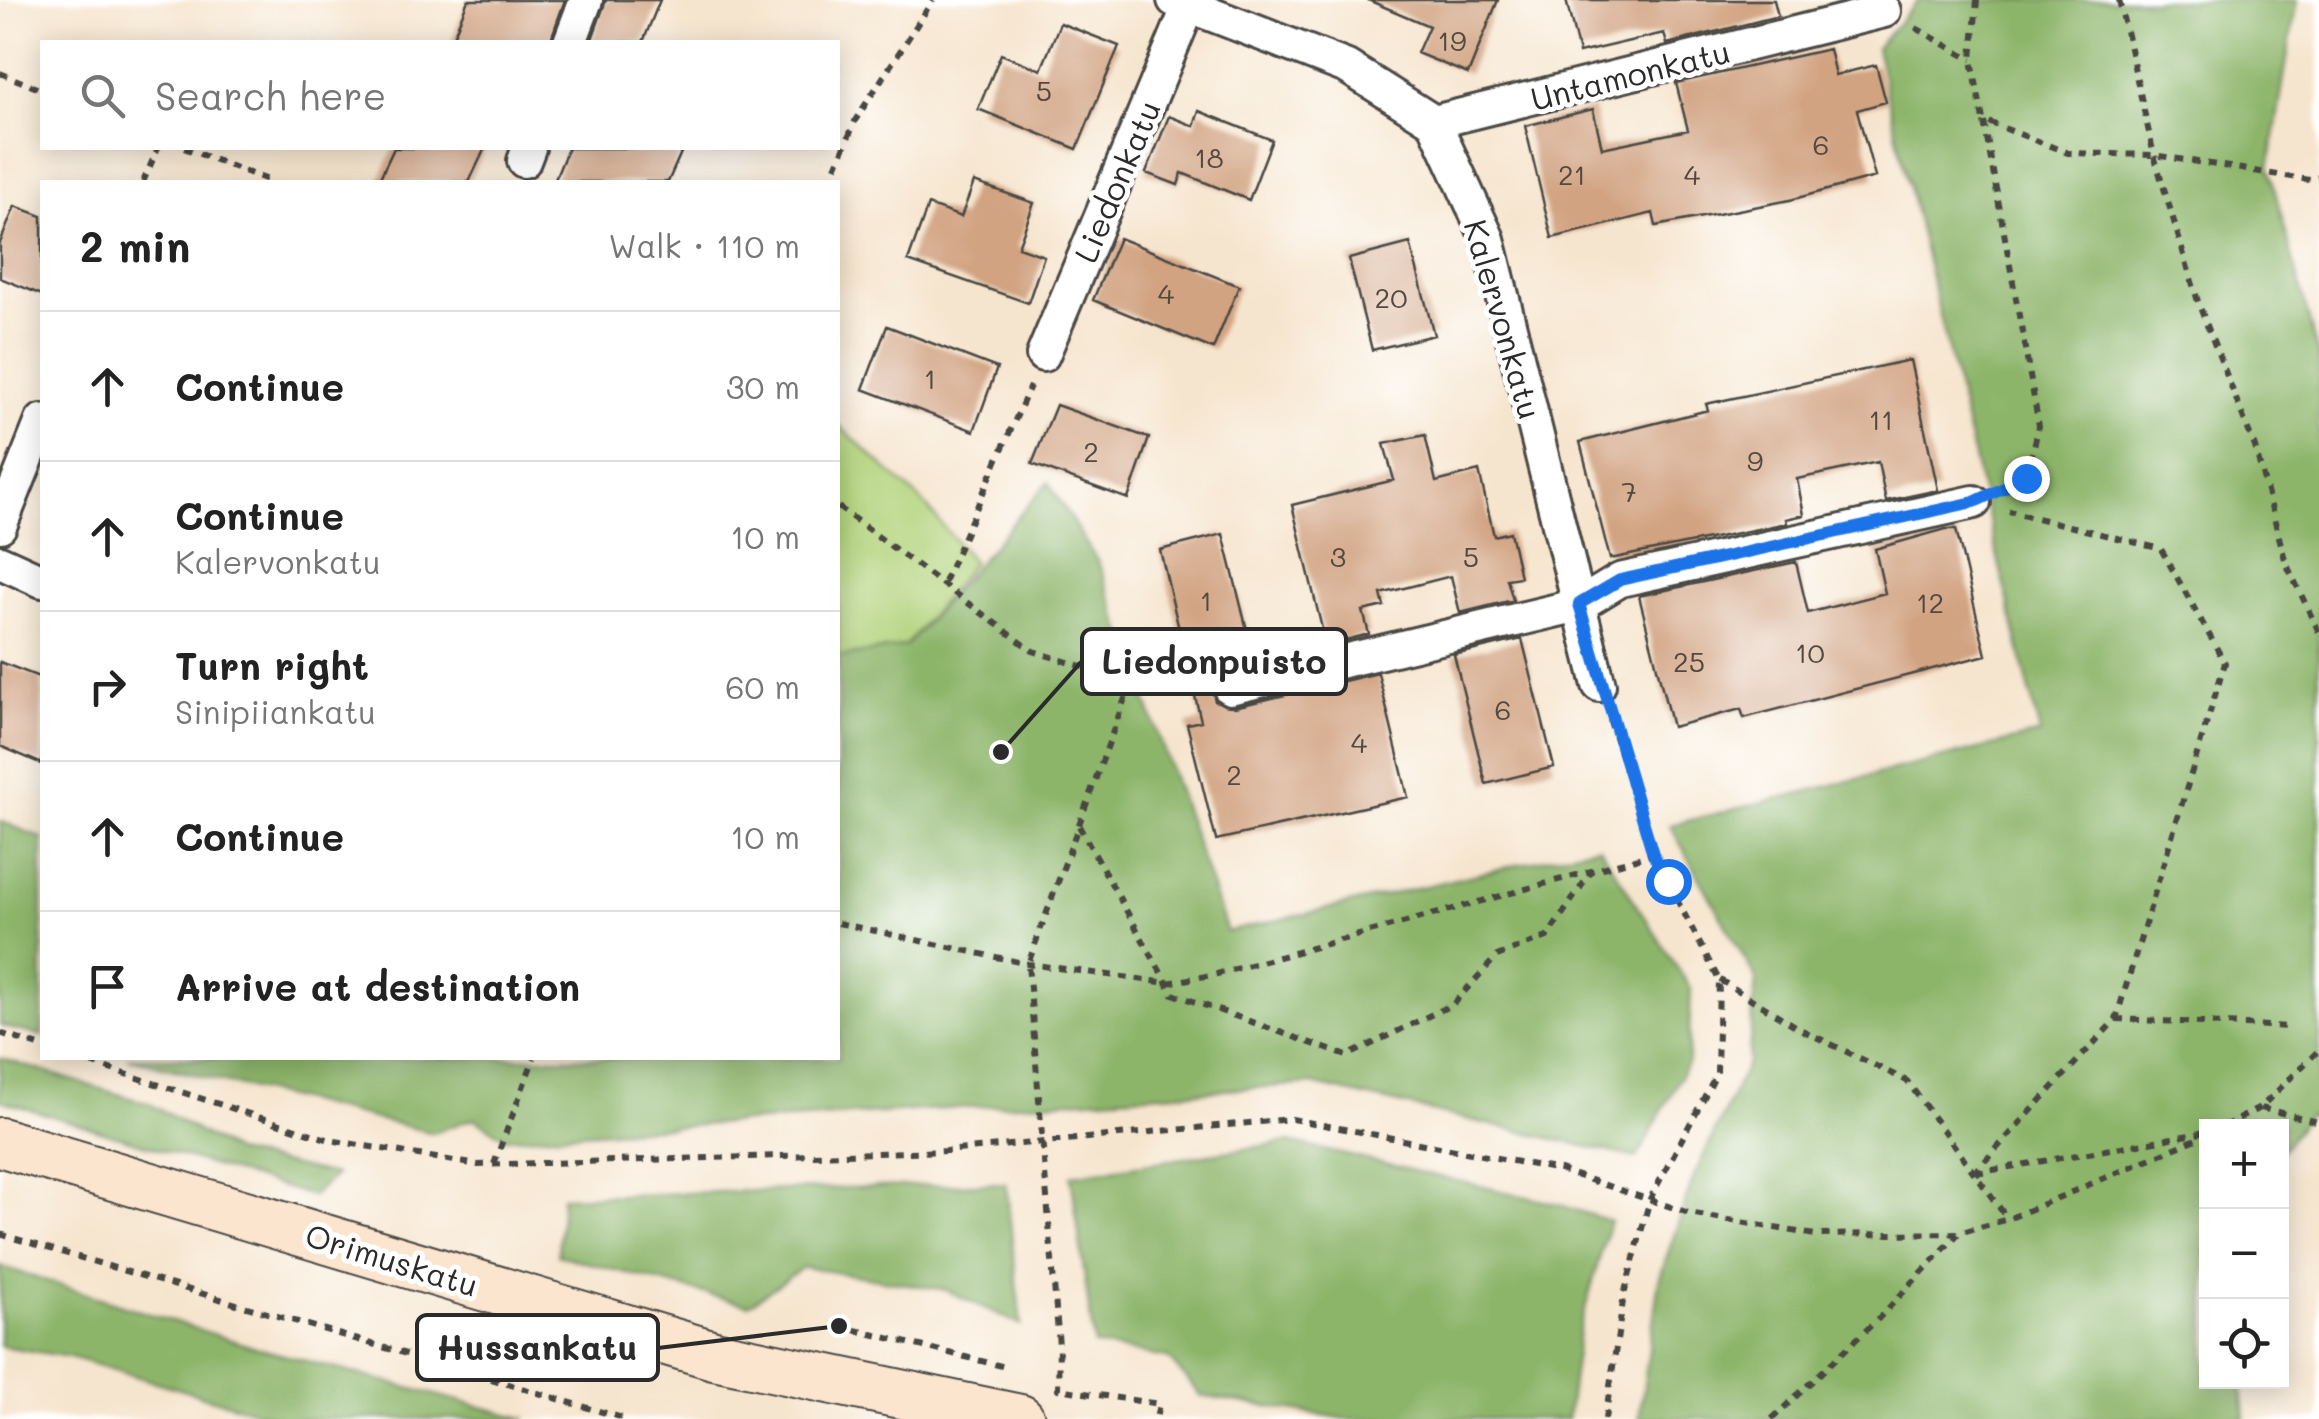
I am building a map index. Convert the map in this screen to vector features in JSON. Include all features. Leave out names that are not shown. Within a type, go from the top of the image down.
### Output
[{"type":"main road","name":"Orimuskatu","points":[[0,1142],[714,1355],[1020,1419]]},
{"type":"street","points":[[571,40],[586,0]]},
{"type":"street","points":[[1181,3],[1347,66],[1434,122]]},
{"type":"street","name":"Liedonkatu","points":[[1043,355],[1181,3]]},
{"type":"street","name":"Untamonkatu","points":[[1434,122],[1884,11]]},
{"type":"street","name":"Kalervonkatu","points":[[1434,122],[1488,238],[1599,685]]},
{"type":"street","points":[[0,526],[40,426]]},
{"type":"street","points":[[1230,688],[1579,604],[1620,580],[1974,502]]},
{"type":"street","points":[[0,562],[40,579]]},
{"type":"path","points":[[831,180],[856,119],[933,0]]},
{"type":"path","points":[[1974,502],[2026,478],[2039,426],[1972,60],[1977,0]]},
{"type":"path","points":[[2120,0],[2154,155],[2199,305],[2255,447],[2286,563],[2319,632]]},
{"type":"path","points":[[1884,11],[1972,60]]},
{"type":"path","points":[[0,73],[40,89]]},
{"type":"path","points":[[1984,120],[2068,152],[2154,155],[2310,180],[2319,178]]},
{"type":"path","points":[[144,180],[157,150]]},
{"type":"path","points":[[189,150],[267,180]]},
{"type":"path","points":[[944,582],[1043,355]]},
{"type":"path","points":[[1974,502],[2162,549],[2225,663],[2116,1018],[1974,1173]]},
{"type":"path","points":[[840,508],[1033,651],[1176,696],[1230,688]]},
{"type":"path","points":[[1131,682],[1028,964],[1060,1346],[1058,1389],[1159,1404],[1156,1419]]},
{"type":"path","points":[[1599,685],[1653,854],[1719,980],[1717,1073],[1650,1199],[1624,1295],[1607,1418]]},
{"type":"path","points":[[1079,825],[1173,994],[1348,1056],[1453,1004],[1496,956],[1547,937],[1591,871]]},
{"type":"path","points":[[840,923],[1028,964],[1167,983],[1216,974],[1653,854]]},
{"type":"path","points":[[1719,980],[1802,1030],[1907,1081],[2008,1219]]},
{"type":"path","points":[[2116,1018],[2290,1027]]},
{"type":"path","points":[[0,1033],[40,1046]]},
{"type":"path","points":[[2238,1119],[2260,1108],[2319,1050]]},
{"type":"path","points":[[82,1060],[330,1140],[494,1164],[946,1151],[1292,1119],[1560,1170],[1689,1213],[1815,1235],[1959,1233],[2008,1219],[2199,1137]]},
{"type":"path","points":[[494,1164],[533,1060]]},
{"type":"path","points":[[2260,1108],[2319,1122]]},
{"type":"path","points":[[1974,1173],[2199,1135]]},
{"type":"path","points":[[1772,1419],[1880,1318],[1959,1233]]},
{"type":"path","points":[[0,1234],[626,1419]]},
{"type":"path","points":[[839,1326],[992,1361]]},
{"type":"green space","points":[[1919,0],[2297,0],[2269,168],[2319,358],[2319,1116],[2308,1115],[2289,1141],[2289,1119],[2199,1119],[2199,1389],[2243,1389],[2245,1419],[1639,1419],[1659,1280],[1694,1176],[1748,1062],[1756,979],[1670,825],[2040,734],[1876,48]]},
{"type":"green space","points":[[840,427],[922,501],[973,562],[906,646],[840,658]]},
{"type":"green space","points":[[1048,482],[1099,564],[1227,932],[1599,846],[1691,989],[1688,1062],[1637,1158],[1312,1084],[506,1138],[474,1118],[433,1133],[135,1060],[840,1060],[840,657],[906,646]]},
{"type":"green space","points":[[0,821],[40,837],[40,1036],[0,1026]]},
{"type":"green space","points":[[0,1058],[150,1104],[236,1153],[335,1175],[312,1196],[0,1100]]},
{"type":"green space","points":[[1290,1142],[1557,1204],[1610,1221],[1579,1330],[1567,1419],[1348,1419],[1201,1396],[1168,1358],[1094,1345],[1071,1175]]},
{"type":"green space","points":[[1006,1183],[1021,1325],[946,1290],[803,1267],[749,1305],[558,1255],[562,1197]]},
{"type":"green space","points":[[0,1266],[250,1346],[527,1419],[282,1419],[70,1357],[0,1346]]},
{"type":"building","points":[[468,0],[565,0],[551,40],[452,40]]},
{"type":"building","points":[[606,0],[660,0],[644,40],[592,40]]},
{"type":"building","points":[[1368,0],[1498,0],[1468,74],[1417,53],[1429,26]]},
{"type":"building","points":[[1566,0],[1774,0],[1778,16],[1667,44],[1664,33],[1579,53]]},
{"type":"building","points":[[1060,23],[1119,46],[1077,149],[978,109],[1001,54],[1041,70]]},
{"type":"building","points":[[1829,49],[1835,75],[1876,65],[1886,102],[1857,110],[1875,177],[1790,200],[1656,226],[1653,213],[1552,238],[1525,126],[1593,109],[1602,148],[1688,130],[1676,83]]},
{"type":"building","points":[[1199,111],[1272,140],[1249,200],[1182,173],[1178,185],[1146,173],[1169,116],[1194,126]]},
{"type":"building","points":[[393,150],[484,150],[470,180],[379,180]]},
{"type":"building","points":[[567,150],[682,150],[669,180],[555,180]]},
{"type":"building","points":[[974,182],[1034,203],[1018,247],[1044,256],[1028,303],[908,261],[928,205],[961,217]]},
{"type":"building","points":[[15,206],[40,215],[40,294],[0,278],[0,243]]},
{"type":"building","points":[[1119,238],[1239,286],[1213,349],[1093,300]]},
{"type":"building","points":[[1410,243],[1434,335],[1372,350],[1349,259]]},
{"type":"building","points":[[887,326],[997,368],[974,431],[863,389]]},
{"type":"building","points":[[1910,360],[1938,490],[1886,501],[1878,462],[1797,479],[1804,515],[1786,519],[1787,523],[1610,559],[1580,442],[1708,410],[1706,404]]},
{"type":"building","points":[[1056,405],[1149,438],[1128,499],[1032,464]]},
{"type":"building","points":[[1425,435],[1436,482],[1479,471],[1494,536],[1510,532],[1520,577],[1507,579],[1513,600],[1460,613],[1451,576],[1381,594],[1384,606],[1363,611],[1369,634],[1326,645],[1292,505],[1394,480],[1384,444]]},
{"type":"building","points":[[1956,529],[1986,655],[1744,718],[1741,709],[1672,727],[1639,596],[1796,562],[1808,613],[1885,593],[1875,549]]},
{"type":"building","points":[[1223,534],[1255,662],[1216,674],[1211,683],[1215,701],[1235,707],[1378,673],[1408,797],[1216,840],[1187,724],[1201,721],[1160,550]]},
{"type":"building","points":[[1522,639],[1554,767],[1486,784],[1454,655]]},
{"type":"building","points":[[0,662],[40,677],[40,763],[0,746]]},
{"type":"place","name":"Liedonpuisto","points":[[1001,752]]},
{"type":"place","name":"Hussankatu","points":[[839,1326]]},
{"type":"route","points":[[1668,881],[1653,854],[1599,685],[1579,604],[1620,580],[1974,502],[2026,478]]}]
